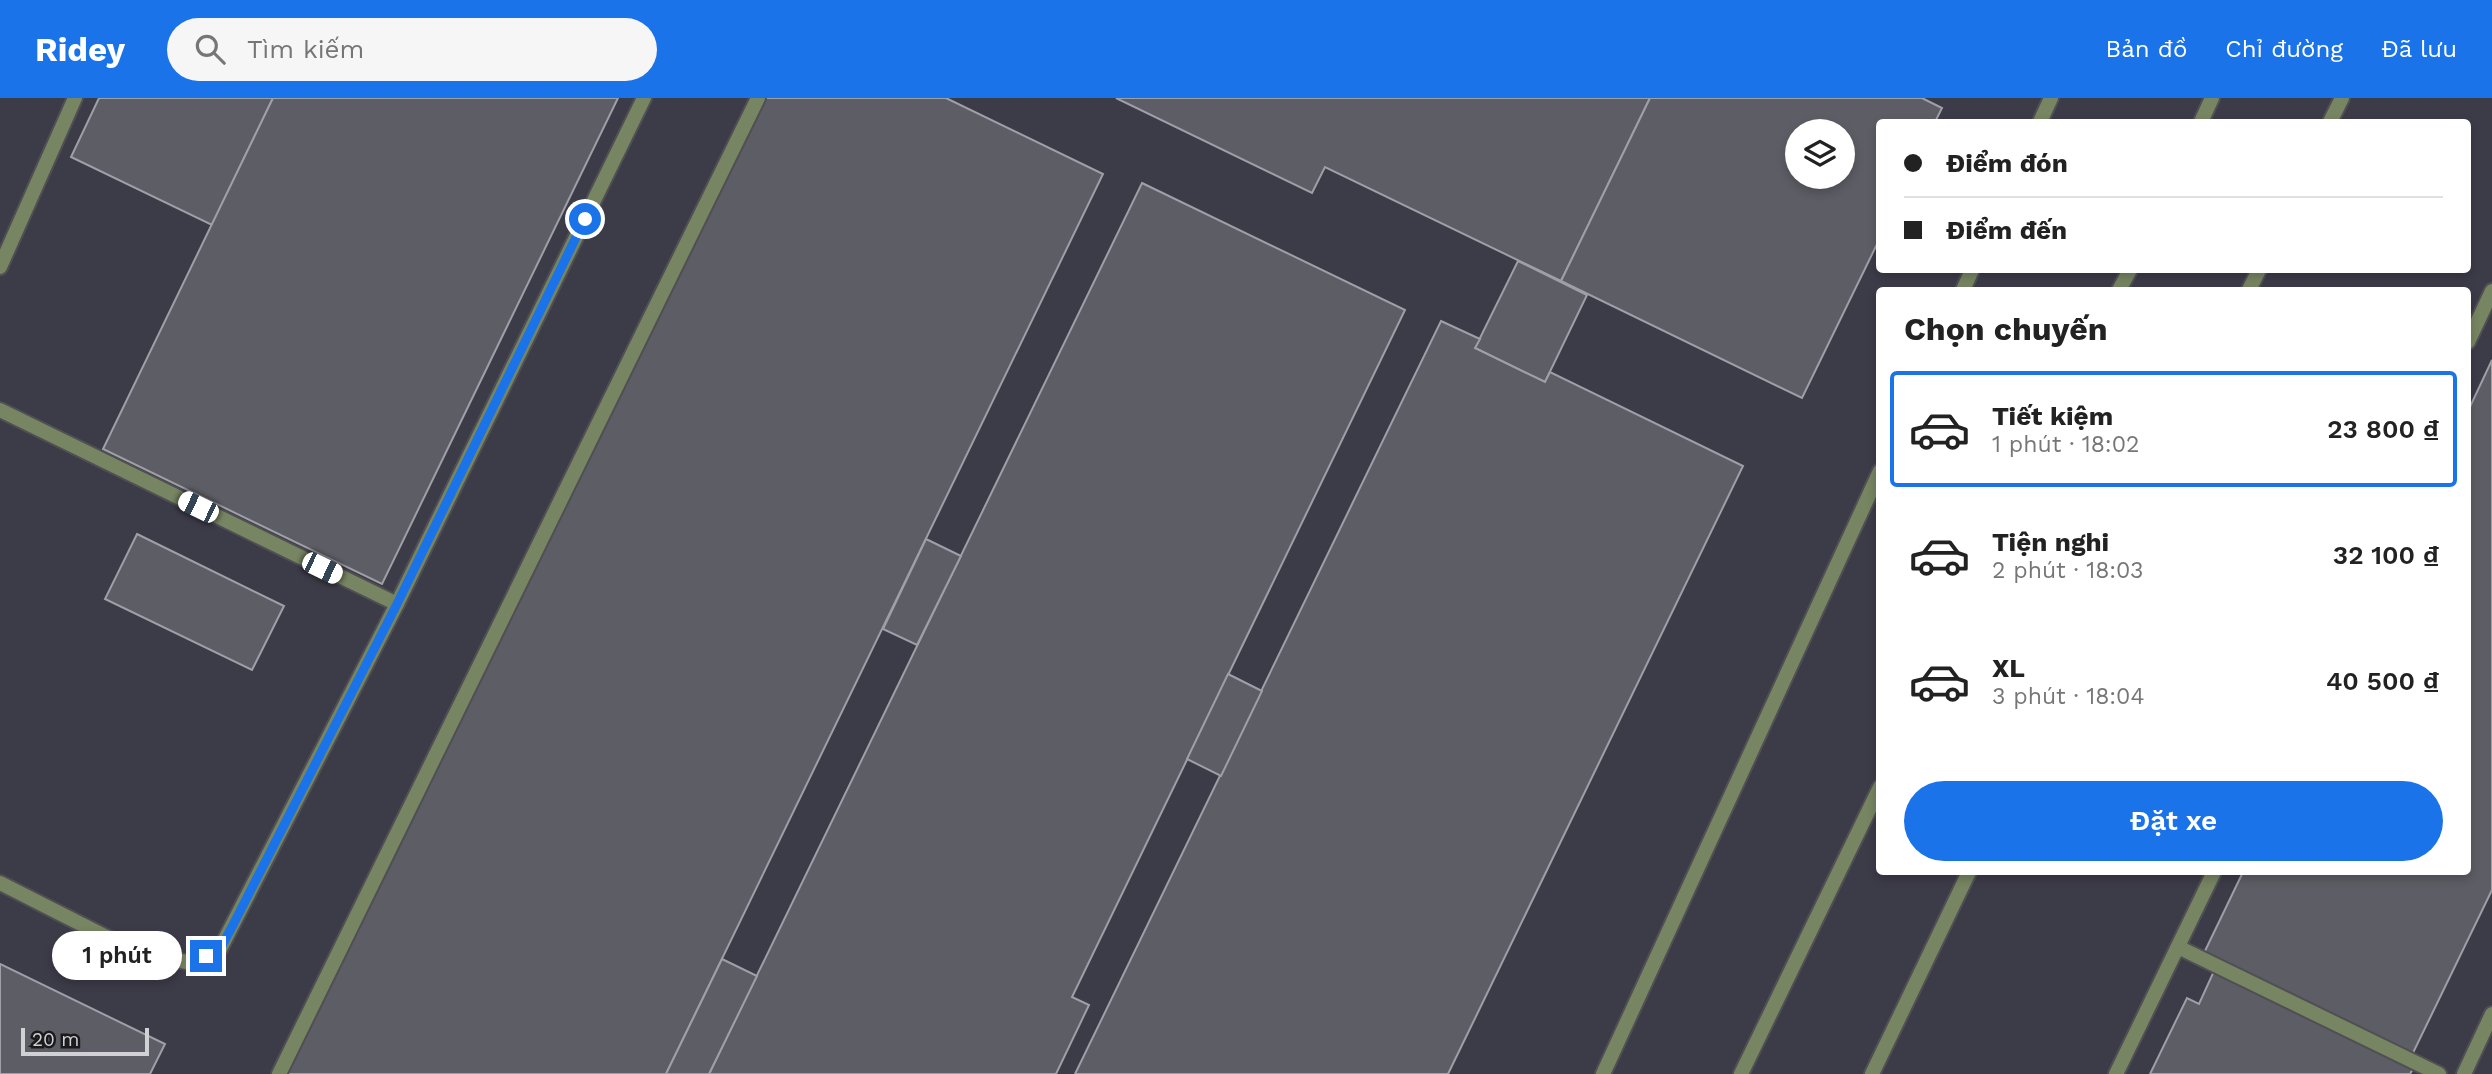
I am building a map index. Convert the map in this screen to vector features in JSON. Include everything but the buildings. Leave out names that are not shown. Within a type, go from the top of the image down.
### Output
[{"type":"street","points":[[0,267],[75,98]]},
{"type":"street","points":[[0,883],[138,953],[192,963],[220,949],[397,604],[644,98]]},
{"type":"street","points":[[279,1074],[758,98]]},
{"type":"street","points":[[2041,119],[2051,98]]},
{"type":"street","points":[[2202,119],[2212,98]]},
{"type":"street","points":[[2332,119],[2342,98]]},
{"type":"street","points":[[2471,336],[2492,291]]},
{"type":"street","points":[[0,410],[397,604]]},
{"type":"street","points":[[1603,1074],[1876,480]]},
{"type":"street","points":[[1741,1074],[1876,795]]},
{"type":"street","points":[[1872,1074],[1968,875]]},
{"type":"street","points":[[2116,1074],[2213,875]]},
{"type":"street","points":[[2178,947],[2439,1074]]},
{"type":"street","points":[[2464,1074],[2492,1014]]},
{"type":"shaded area","points":[[0,98],[2492,98],[2492,1074],[0,1074]]},
{"type":"route","points":[[206,956],[220,949],[233,925],[397,604],[585,219]]}]
